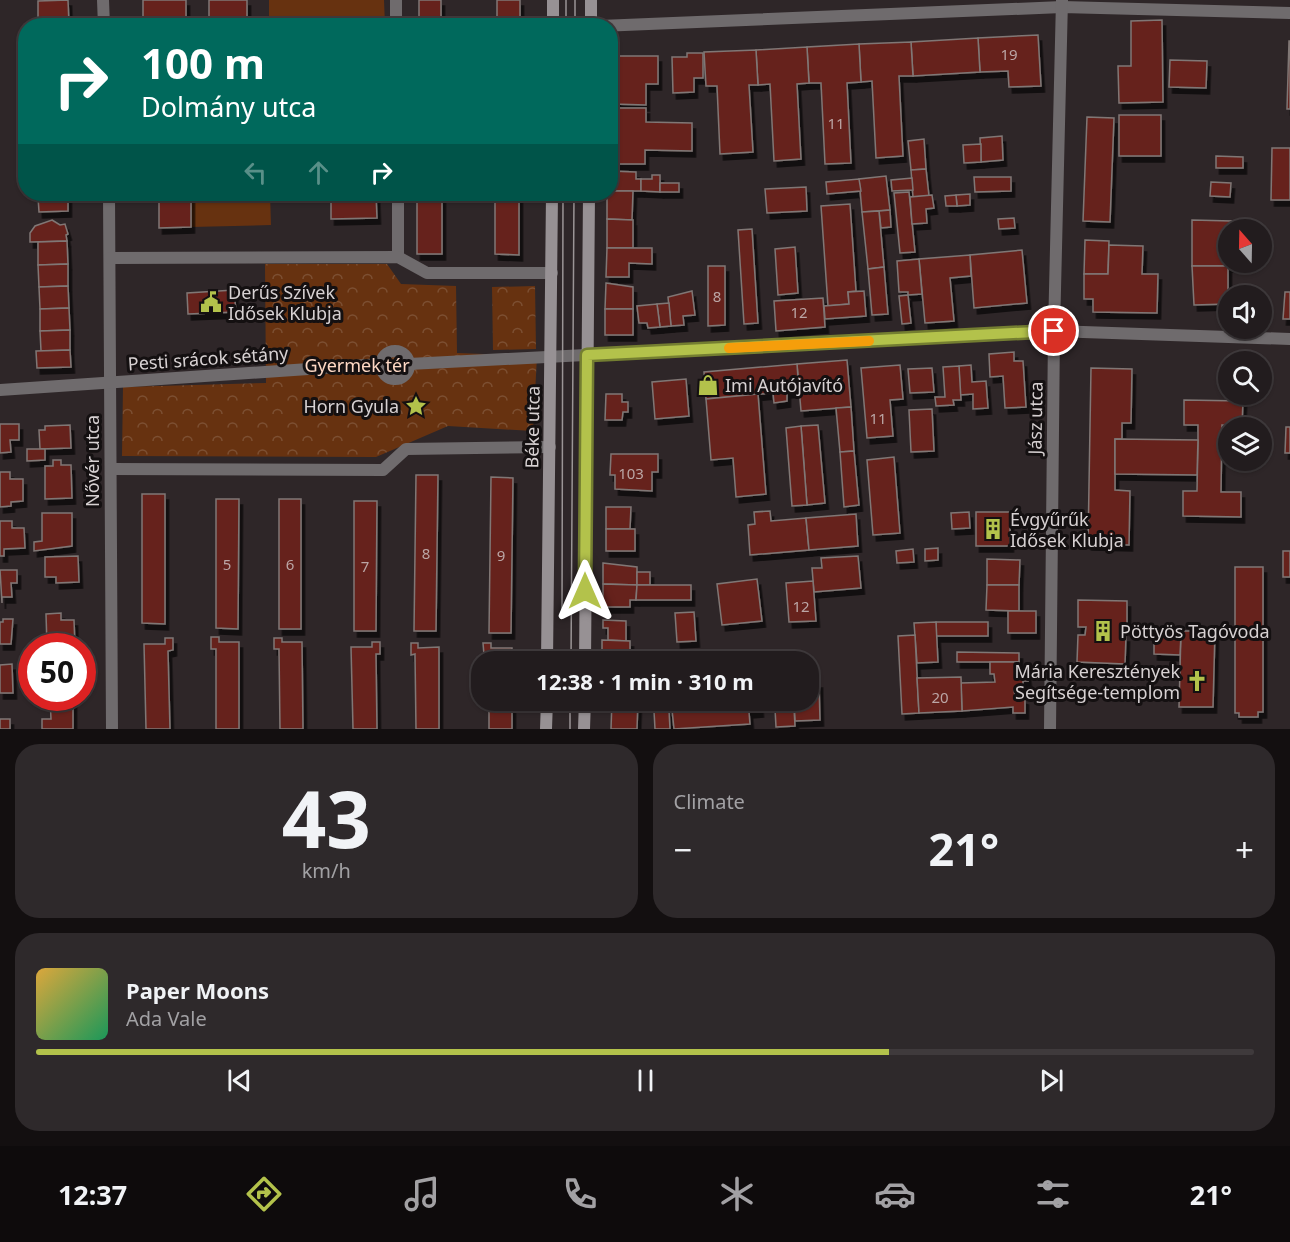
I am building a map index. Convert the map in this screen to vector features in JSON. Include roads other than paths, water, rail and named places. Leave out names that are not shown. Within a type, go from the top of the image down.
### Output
[{"type":"main road","points":[[553,0],[553,18]]},
{"type":"main road","points":[[591,0],[591,18]]},
{"type":"main road","name":"Béke utca","points":[[547,651],[552,201]]},
{"type":"main road","points":[[585,651],[589,201]]},
{"type":"main road","points":[[546,729],[547,711]]},
{"type":"main road","points":[[584,729],[585,711]]},
{"type":"street","points":[[103,0],[104,18]]},
{"type":"street","points":[[396,0],[396,18]]},
{"type":"street","points":[[618,25],[1062,4],[1290,13]]},
{"type":"street","name":"Jász utca","points":[[1050,729],[1054,331],[1062,4]]},
{"type":"street","name":"Nővér utca","points":[[109,201],[112,729]]},
{"type":"street","points":[[398,201],[398,257]]},
{"type":"street","points":[[110,258],[398,257],[427,273],[552,273]]},
{"type":"street","name":"Pesti srácok sétány","points":[[409,364],[1054,331],[1290,339]]},
{"type":"street","name":"Pesti srácok sétány","points":[[396,351],[406,357],[409,364],[406,373],[397,379],[386,376],[381,364],[384,356],[396,351]]},
{"type":"street","name":"Pesti srácok sétány","points":[[0,390],[381,364]]},
{"type":"street","points":[[111,469],[383,470],[406,449],[550,447]]},
{"type":"tram line","points":[[566,0],[566,18]]},
{"type":"tram line","points":[[575,0],[575,18]]},
{"type":"tram line","points":[[562,616],[563,201]]},
{"type":"tram line","points":[[571,651],[574,201]]},
{"type":"tram line","points":[[570,711],[570,729]]},
{"type":"place","name":"Derűs Szívek Idősek Klubja","points":[[211,302]]},
{"type":"place","name":"Imi Autójavító","points":[[708,385]]},
{"type":"place","name":"Horn Gyula","points":[[416,406]]},
{"type":"place","name":"Évgyűrűk Idősek Klubja","points":[[993,529]]},
{"type":"place","name":"Pöttyös Tagóvoda","points":[[1103,631]]},
{"type":"place","name":"Mária Keresztények Segítsége-templom","points":[[1197,681]]},
{"type":"park label","name":"Gyermek tér","points":[[357,365]]}]
